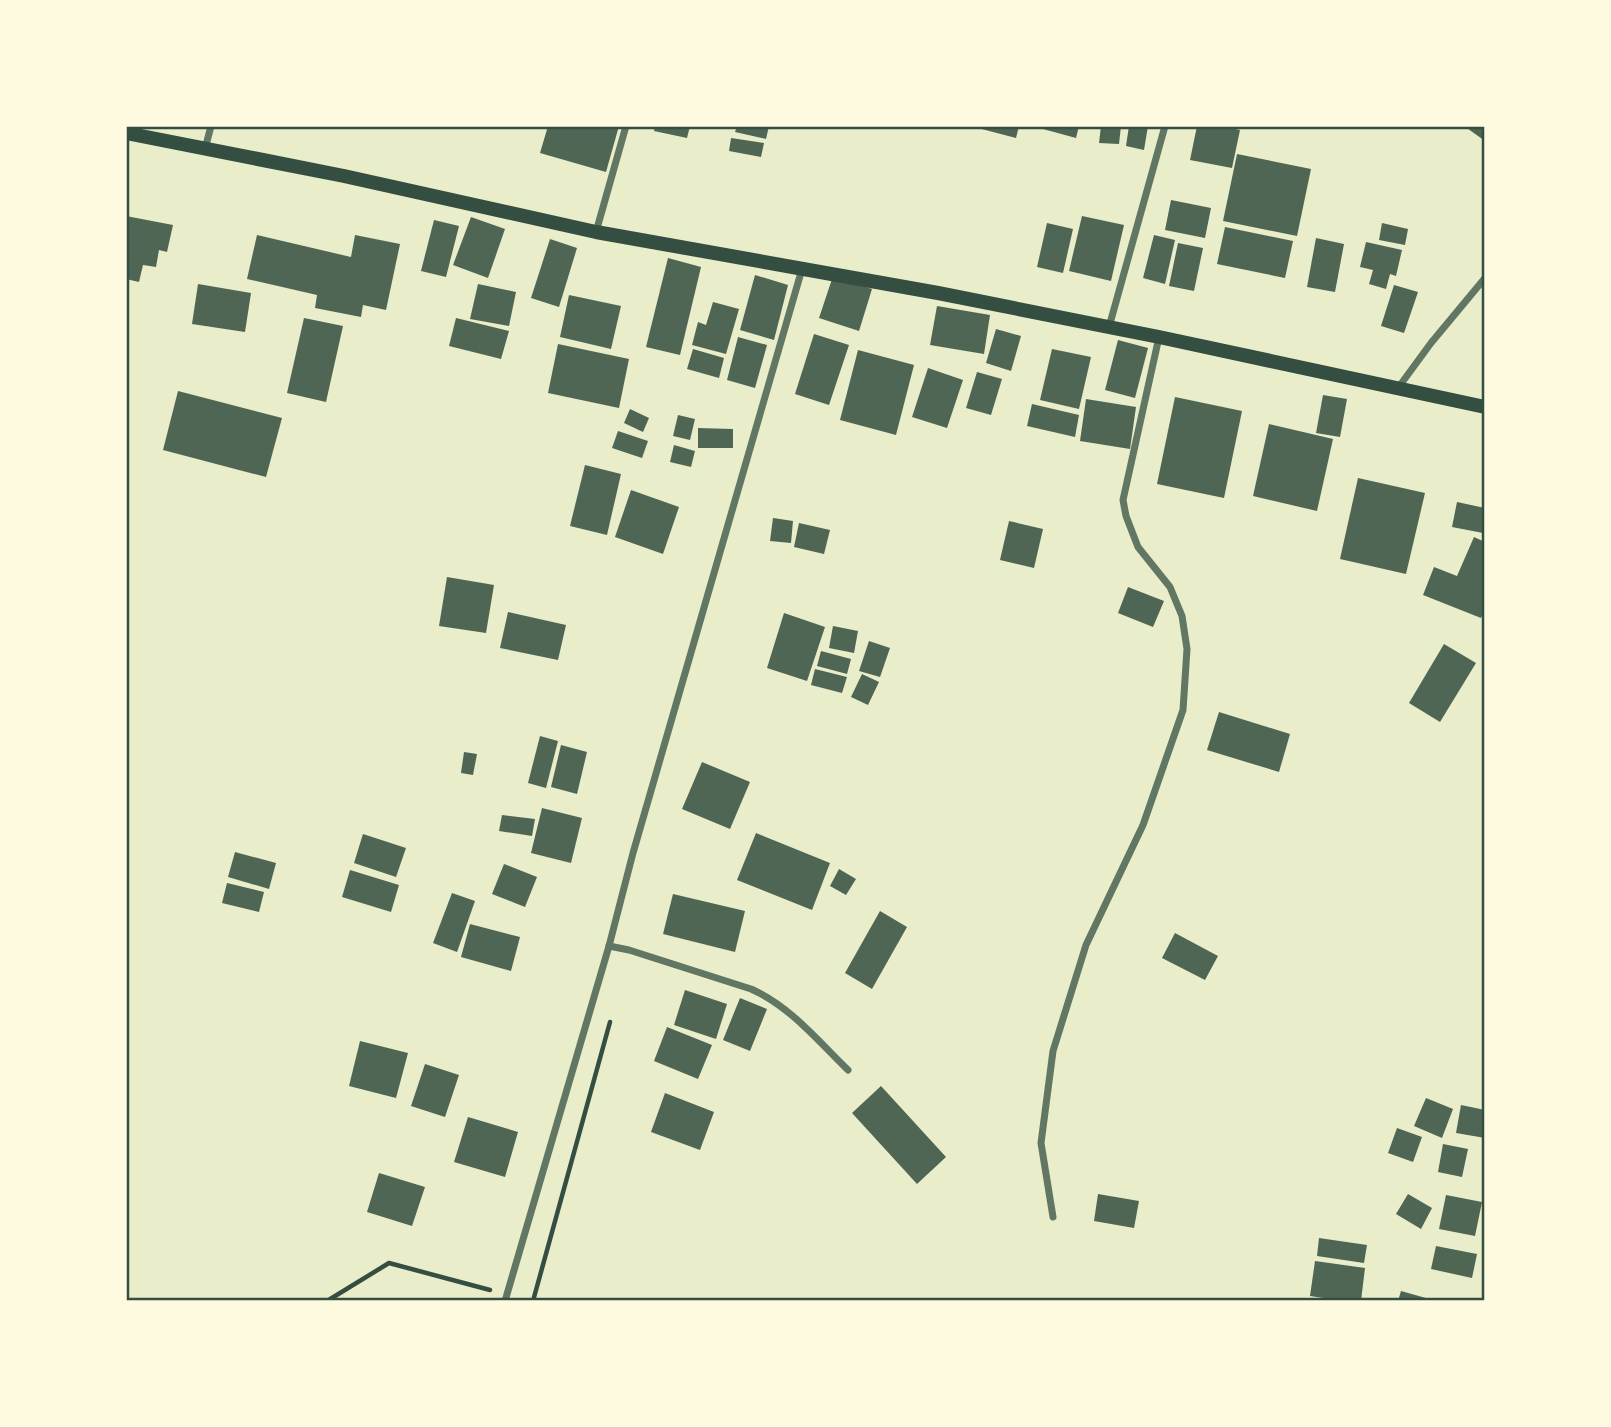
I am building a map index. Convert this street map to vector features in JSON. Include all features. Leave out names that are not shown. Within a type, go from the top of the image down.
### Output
[{"type":"main road","points":[[126,133],[344,176],[596,232],[938,293],[1159,337],[1485,407]]},
{"type":"street","points":[[205,149],[211,126]]},
{"type":"street","points":[[596,232],[626,126]]},
{"type":"street","points":[[1109,327],[1165,126]]},
{"type":"street","points":[[506,1298],[802,268]]},
{"type":"street","points":[[1398,388],[1485,278]]},
{"type":"street","points":[[1053,1217],[1041,1143],[1053,1051],[1086,946],[1143,825],[1183,710],[1187,649],[1182,616],[1170,587],[1138,547],[1123,500],[1159,337]]},
{"type":"street","points":[[609,946],[629,950],[765,995],[800,1022],[848,1070]]},
{"type":"path","points":[[533,1301],[611,1018]]},
{"type":"path","points":[[327,1301],[389,1262],[506,1298]]},
{"type":"building","points":[[548,126],[619,126],[606,172],[540,153]]},
{"type":"building","points":[[655,126],[690,126],[687,138],[654,131]]},
{"type":"building","points":[[737,126],[769,126],[766,139],[735,132]]},
{"type":"building","points":[[970,126],[1019,126],[1016,138]]},
{"type":"building","points":[[1032,126],[1079,126],[1076,138]]},
{"type":"building","points":[[1101,126],[1121,126],[1119,144],[1099,143]]},
{"type":"building","points":[[1129,126],[1148,126],[1144,150],[1126,146]]},
{"type":"building","points":[[1197,126],[1222,126],[1240,130],[1232,168],[1190,160]]},
{"type":"building","points":[[1464,126],[1485,126],[1485,141]]},
{"type":"building","points":[[731,138],[764,143],[761,157],[729,151]]},
{"type":"building","points":[[1237,154],[1311,169],[1297,236],[1223,221]]},
{"type":"building","points":[[1171,200],[1211,208],[1205,238],[1165,230]]},
{"type":"building","points":[[126,216],[173,225],[167,252],[159,250],[156,267],[143,265],[139,282],[126,279]]},
{"type":"building","points":[[1082,216],[1124,225],[1111,281],[1069,271]]},
{"type":"building","points":[[471,217],[505,229],[488,278],[453,265]]},
{"type":"building","points":[[434,220],[459,226],[446,277],[421,271]]},
{"type":"building","points":[[1047,223],[1073,229],[1063,273],[1037,267]]},
{"type":"building","points":[[1382,223],[1408,229],[1405,245],[1379,240]]},
{"type":"building","points":[[1225,227],[1293,241],[1285,278],[1217,264]]},
{"type":"building","points":[[257,235],[351,257],[355,235],[400,244],[386,310],[363,305],[361,317],[315,308],[317,295],[247,279]]},
{"type":"building","points":[[1154,235],[1175,240],[1165,284],[1143,278]]},
{"type":"building","points":[[1316,238],[1344,244],[1335,292],[1307,287]]},
{"type":"building","points":[[550,239],[577,248],[559,307],[531,298]]},
{"type":"building","points":[[1366,242],[1402,250],[1396,276],[1390,274],[1386,289],[1369,284],[1373,270],[1360,267]]},
{"type":"building","points":[[1178,243],[1203,248],[1194,291],[1169,286]]},
{"type":"building","points":[[668,258],[701,267],[680,355],[646,347]]},
{"type":"building","points":[[755,275],[788,285],[774,340],[740,330]]},
{"type":"building","points":[[833,276],[872,289],[859,331],[819,318]]},
{"type":"building","points":[[198,284],[251,293],[245,332],[192,324]]},
{"type":"building","points":[[478,284],[516,292],[509,326],[470,319]]},
{"type":"building","points":[[1394,285],[1418,292],[1404,333],[1381,326]]},
{"type":"building","points":[[569,295],[621,306],[611,349],[560,337]]},
{"type":"building","points":[[713,302],[739,309],[726,354],[692,345],[698,322],[706,325]]},
{"type":"building","points":[[937,306],[990,315],[984,354],[930,345]]},
{"type":"building","points":[[304,318],[343,326],[326,402],[287,393]]},
{"type":"building","points":[[456,318],[509,331],[501,359],[449,346]]},
{"type":"building","points":[[996,329],[1021,336],[1011,371],[986,363]]},
{"type":"building","points":[[814,334],[849,345],[829,405],[795,394]]},
{"type":"building","points":[[738,337],[767,345],[755,388],[727,380]]},
{"type":"building","points":[[1118,340],[1148,348],[1135,398],[1105,390]]},
{"type":"building","points":[[558,344],[629,359],[619,408],[548,393]]},
{"type":"building","points":[[693,349],[724,358],[719,378],[687,369]]},
{"type":"building","points":[[1052,349],[1091,357],[1079,409],[1040,400]]},
{"type":"building","points":[[858,350],[914,365],[896,435],[840,420]]},
{"type":"building","points":[[928,368],[963,380],[947,428],[912,417]]},
{"type":"building","points":[[977,372],[1002,379],[991,415],[966,408]]},
{"type":"building","points":[[178,391],[282,418],[266,477],[163,450]]},
{"type":"building","points":[[1323,395],[1347,399],[1340,437],[1316,433]]},
{"type":"building","points":[[1175,397],[1242,411],[1224,498],[1157,484]]},
{"type":"building","points":[[1086,399],[1136,407],[1130,449],[1080,441]]},
{"type":"building","points":[[1032,404],[1079,415],[1075,437],[1027,426]]},
{"type":"building","points":[[630,409],[649,418],[643,432],[624,423]]},
{"type":"building","points":[[678,415],[695,419],[690,440],[673,436]]},
{"type":"building","points":[[1269,424],[1333,439],[1317,511],[1253,496]]},
{"type":"building","points":[[698,428],[733,429],[733,448],[698,448]]},
{"type":"building","points":[[618,431],[648,441],[642,458],[612,448]]},
{"type":"building","points":[[674,445],[695,451],[691,467],[670,462]]},
{"type":"building","points":[[585,465],[621,474],[607,535],[570,526]]},
{"type":"building","points":[[1358,478],[1425,493],[1406,574],[1340,559]]},
{"type":"building","points":[[631,490],[679,507],[663,554],[615,537]]},
{"type":"building","points":[[1457,502],[1485,508],[1483,533],[1452,527]]},
{"type":"building","points":[[773,518],[793,521],[791,543],[770,541]]},
{"type":"building","points":[[1009,521],[1043,529],[1034,568],[1000,560]]},
{"type":"building","points":[[799,523],[830,530],[824,554],[794,547]]},
{"type":"building","points":[[1474,537],[1485,542],[1485,609],[1481,618],[1423,595],[1434,567],[1457,576]]},
{"type":"building","points":[[447,577],[494,585],[486,633],[439,626]]},
{"type":"building","points":[[1128,587],[1164,601],[1153,627],[1118,613]]},
{"type":"building","points":[[508,612],[566,625],[558,660],[500,648]]},
{"type":"building","points":[[784,613],[825,627],[807,681],[767,668]]},
{"type":"building","points":[[833,626],[858,631],[854,653],[829,648]]},
{"type":"building","points":[[869,641],[890,648],[880,677],[859,671]]},
{"type":"building","points":[[1444,644],[1476,663],[1440,722],[1409,703]]},
{"type":"building","points":[[821,651],[851,659],[847,674],[817,666]]},
{"type":"building","points":[[815,669],[847,677],[842,693],[811,685]]},
{"type":"building","points":[[862,674],[879,682],[868,705],[851,697]]},
{"type":"building","points":[[1219,712],[1290,734],[1279,772],[1207,750]]},
{"type":"building","points":[[540,736],[558,741],[546,788],[528,783]]},
{"type":"building","points":[[561,745],[587,752],[577,794],[551,787]]},
{"type":"building","points":[[464,752],[477,754],[473,775],[461,773]]},
{"type":"building","points":[[702,762],[750,782],[730,829],[682,809]]},
{"type":"building","points":[[542,808],[582,818],[571,863],[531,853]]},
{"type":"building","points":[[502,815],[535,819],[532,836],[499,831]]},
{"type":"building","points":[[756,833],[830,863],[812,910],[737,880]]},
{"type":"building","points":[[363,834],[406,848],[396,877],[354,863]]},
{"type":"building","points":[[235,852],[276,863],[269,889],[228,877]]},
{"type":"building","points":[[504,864],[537,877],[525,907],[492,894]]},
{"type":"building","points":[[839,869],[856,879],[846,895],[830,886]]},
{"type":"building","points":[[350,870],[399,885],[391,912],[342,897]]},
{"type":"building","points":[[227,883],[264,892],[259,912],[222,903]]},
{"type":"building","points":[[452,893],[475,901],[457,952],[433,943]]},
{"type":"building","points":[[673,894],[745,911],[735,952],[663,934]]},
{"type":"building","points":[[880,911],[907,927],[872,989],[845,973]]},
{"type":"building","points":[[470,924],[520,937],[511,971],[461,957]]},
{"type":"building","points":[[1175,933],[1218,956],[1205,980],[1162,958]]},
{"type":"building","points":[[685,990],[727,1004],[716,1039],[674,1025]]},
{"type":"building","points":[[740,998],[767,1009],[750,1051],[723,1040]]},
{"type":"building","points":[[667,1027],[712,1045],[698,1079],[654,1061]]},
{"type":"building","points":[[360,1041],[408,1053],[396,1098],[349,1086]]},
{"type":"building","points":[[425,1064],[459,1075],[445,1117],[411,1106]]},
{"type":"building","points":[[881,1086],[946,1157],[917,1184],[852,1113]]},
{"type":"building","points":[[665,1093],[714,1112],[700,1150],[651,1132]]},
{"type":"building","points":[[1426,1098],[1453,1109],[1442,1138],[1414,1126]]},
{"type":"building","points":[[1461,1105],[1485,1110],[1485,1138],[1456,1133]]},
{"type":"building","points":[[468,1117],[518,1132],[505,1177],[454,1162]]},
{"type":"building","points":[[1397,1128],[1422,1137],[1413,1162],[1388,1153]]},
{"type":"building","points":[[1443,1144],[1468,1149],[1462,1177],[1438,1172]]},
{"type":"building","points":[[379,1173],[425,1187],[412,1226],[367,1212]]},
{"type":"building","points":[[1098,1194],[1139,1201],[1134,1228],[1094,1221]]},
{"type":"building","points":[[1408,1194],[1432,1208],[1421,1229],[1396,1214]]},
{"type":"building","points":[[1446,1195],[1482,1202],[1475,1236],[1439,1229]]},
{"type":"building","points":[[1319,1238],[1367,1245],[1364,1263],[1317,1256]]},
{"type":"building","points":[[1436,1246],[1477,1254],[1472,1278],[1431,1269]]},
{"type":"building","points":[[1315,1261],[1365,1268],[1361,1301],[1310,1296]]},
{"type":"building","points":[[1401,1291],[1433,1300],[1433,1301],[1398,1301]]}]
